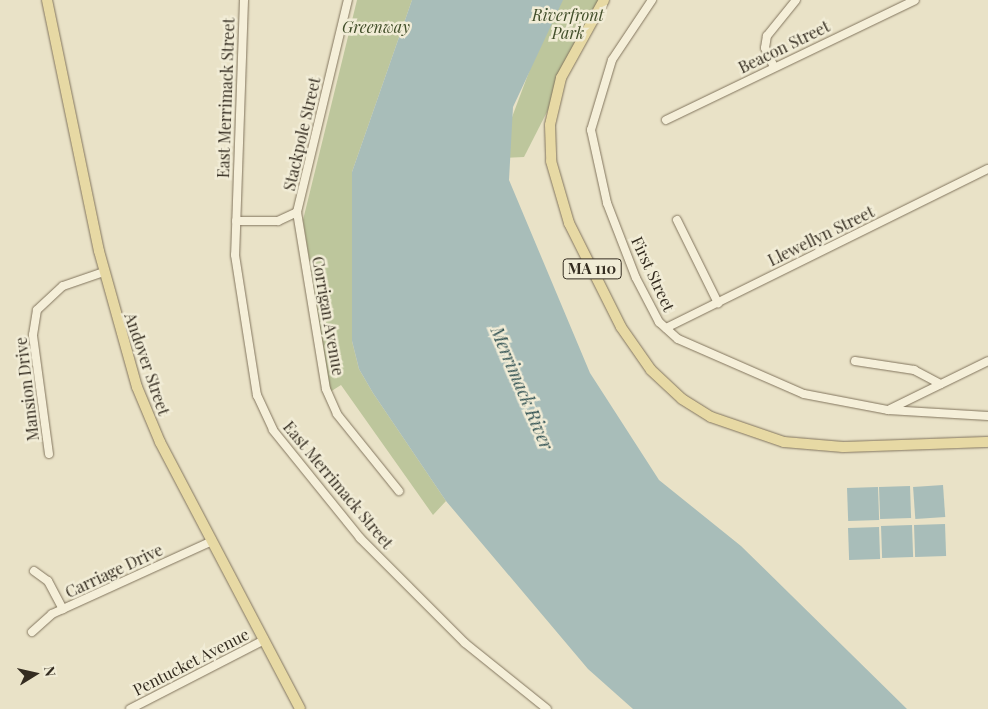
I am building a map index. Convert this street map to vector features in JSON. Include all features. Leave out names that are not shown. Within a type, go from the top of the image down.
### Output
[{"type":"main road","name":"Andover Street","points":[[47,0],[104,272],[144,406],[300,709]]},
{"type":"main road","name":"MA 110","points":[[604,0],[561,78],[550,125],[551,161],[569,223],[621,327],[651,370],[682,400],[711,417],[784,442],[843,447],[988,442]]},
{"type":"street","name":"East Merrimack Street","points":[[244,0],[235,255],[246,345],[257,395],[272,430],[360,538],[465,643],[547,709]]},
{"type":"street","name":"Stackpole Street","points":[[236,221],[278,221],[297,212],[348,0]]},
{"type":"street","name":"First Street","points":[[652,0],[608,70],[594,116],[592,146],[607,203],[636,278],[666,328],[678,340],[804,394],[888,410],[988,416]]},
{"type":"street","points":[[774,67],[765,42],[796,0]]},
{"type":"street","name":"Beacon Street","points":[[666,120],[915,0]]},
{"type":"street","name":"Llewellyn Street","points":[[666,328],[988,168]]},
{"type":"street","name":"Corrigan Avenue","points":[[297,212],[326,388],[337,414],[400,491]]},
{"type":"street","points":[[677,220],[718,303]]},
{"type":"street","name":"Mansion Drive","points":[[50,454],[34,335],[37,310],[63,286],[104,272]]},
{"type":"street","points":[[855,361],[914,370],[940,384]]},
{"type":"street","points":[[888,410],[988,361]]},
{"type":"street","name":"Carriage Drive","points":[[32,632],[63,609],[212,541]]},
{"type":"street","points":[[34,571],[48,581],[63,609]]},
{"type":"street","name":"Pentucket Avenue","points":[[130,709],[264,640]]},
{"type":"green space","name":"Greenway","points":[[357,0],[412,0],[352,172],[352,341],[359,369],[373,393],[446,501],[433,515],[341,385],[330,392],[303,220]]},
{"type":"green space","name":"Riverfront Park","points":[[556,0],[604,0],[524,157],[501,158],[503,141]]},
{"type":"water","name":"Merrimack River","points":[[412,0],[563,0],[513,107],[509,180],[590,373],[659,480],[741,546],[907,709],[633,709],[588,669],[446,501],[373,393],[359,369],[352,341],[352,172]]},
{"type":"water","points":[[943,485],[945,517],[915,519],[913,487]]},
{"type":"water","points":[[910,486],[911,518],[880,519],[879,487]]},
{"type":"water","points":[[878,487],[879,520],[848,521],[847,488]]},
{"type":"water","points":[[945,524],[946,556],[915,557],[914,525]]},
{"type":"water","points":[[912,525],[913,557],[882,558],[881,526]]},
{"type":"water","points":[[879,527],[880,559],[849,560],[848,528]]}]
